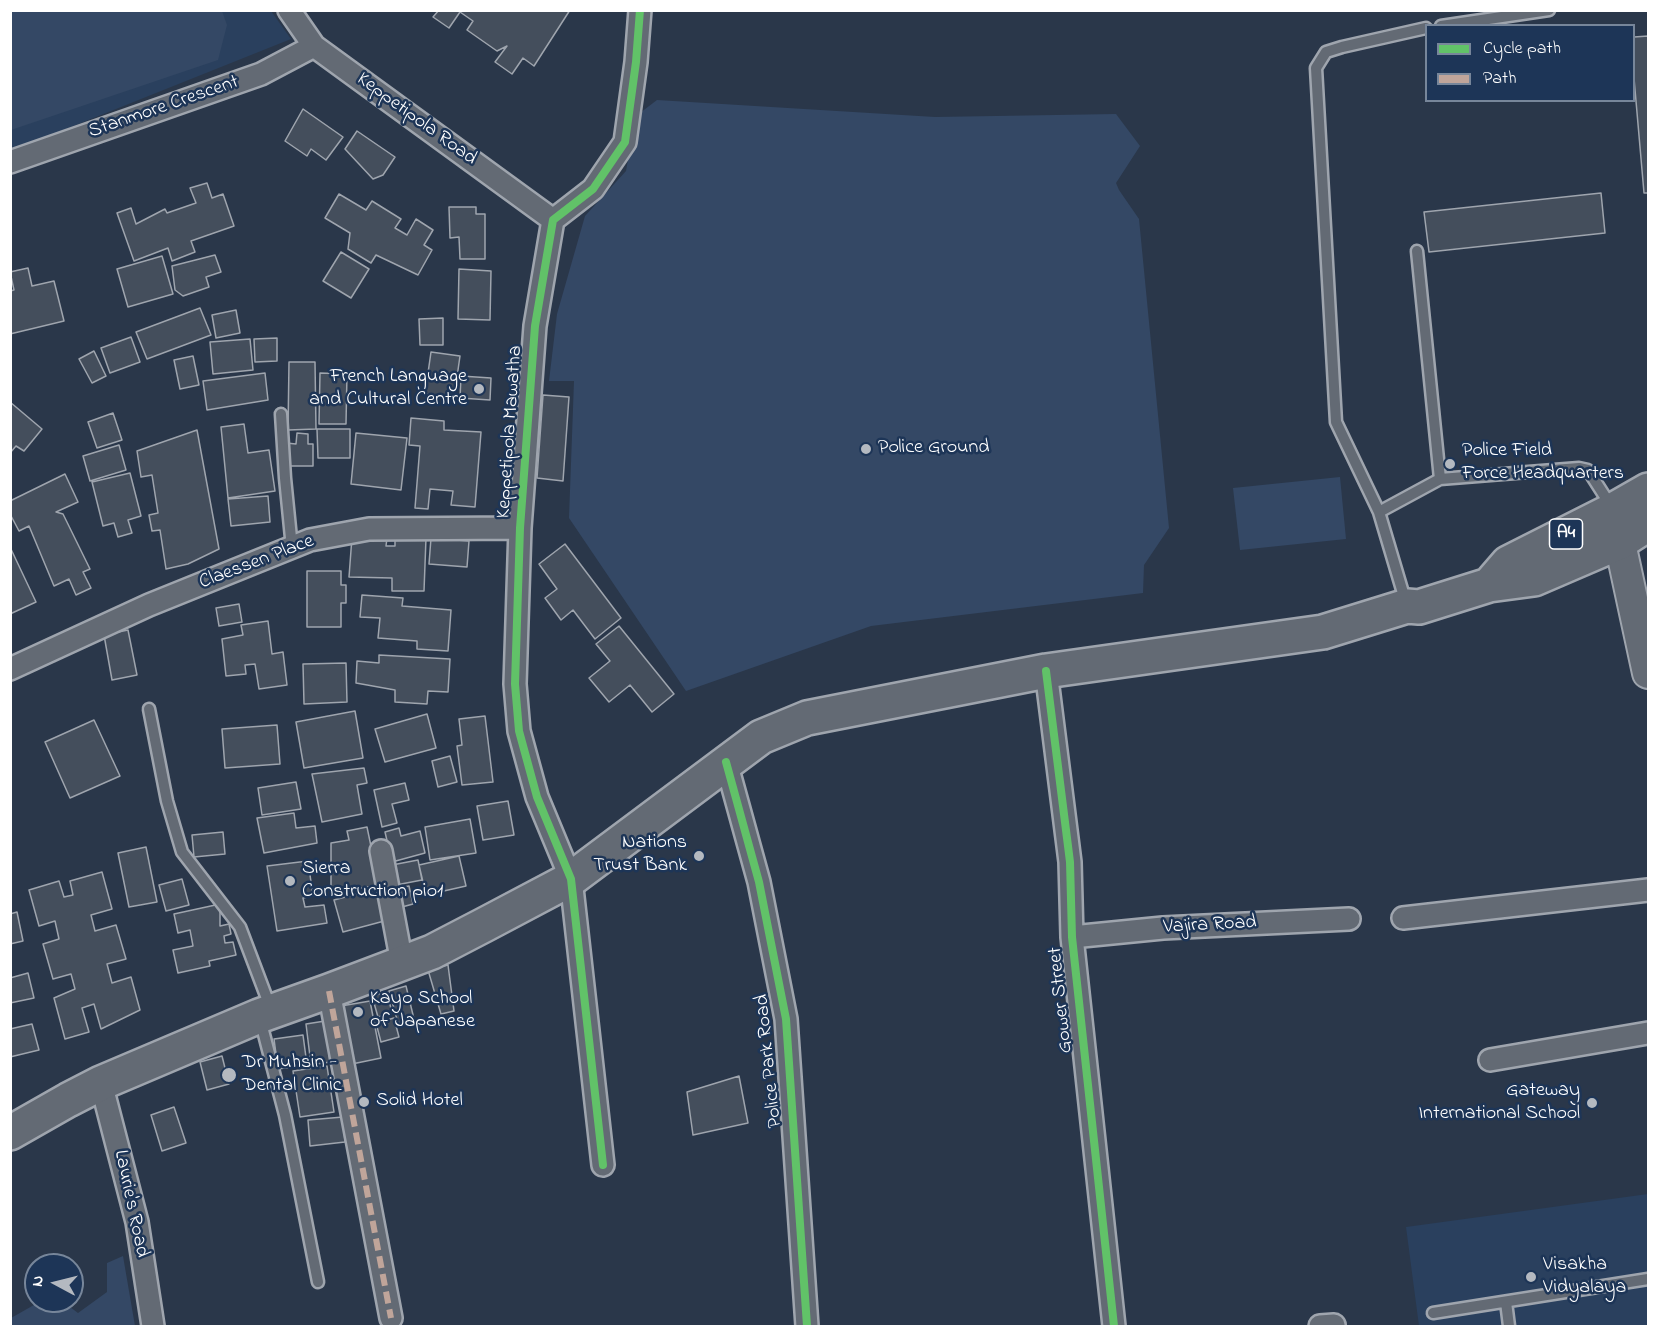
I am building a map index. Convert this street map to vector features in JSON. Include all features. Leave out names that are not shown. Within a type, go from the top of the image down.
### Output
[{"type":"highway","name":"A4","points":[[1489,585],[1508,563],[1648,490]]},
{"type":"highway","name":"A4","points":[[10,1133],[101,1083],[266,1014],[432,952],[571,879],[761,738],[807,718],[1046,671],[1323,632],[1407,606],[1419,607],[1489,585],[1534,579],[1620,542],[1648,524]]},
{"type":"main road","points":[[1613,510],[1648,673]]},
{"type":"street","name":"Keppetipola Road","points":[[289,10],[314,46],[553,220]]},
{"type":"street","points":[[553,220],[593,189],[625,142],[636,62],[640,10]]},
{"type":"street","name":"Stanmore Crescent","points":[[10,162],[261,74],[314,46]]},
{"type":"street","name":"Keppetipola Mawatha","points":[[553,220],[535,326],[520,528],[515,684],[519,731],[537,797],[571,879],[603,1165]]},
{"type":"street","name":"Claessen Place","points":[[10,669],[149,604],[310,540],[369,529],[520,528]]},
{"type":"street","name":"Gower Street","points":[[1046,671],[1070,862],[1072,937],[1114,1326]]},
{"type":"street","name":"Police Park Road","points":[[726,762],[759,882],[786,1019],[807,1326]]},
{"type":"street","points":[[381,851],[402,963]]},
{"type":"street","points":[[1403,918],[1648,890]]},
{"type":"street","name":"Vajira Road","points":[[1072,937],[1163,928],[1349,919]]},
{"type":"street","points":[[329,991],[391,1317]]},
{"type":"street","points":[[1490,1060],[1648,1033]]},
{"type":"street","name":"Laurie's Road","points":[[101,1083],[137,1222],[153,1326]]},
{"type":"lane","points":[[1455,24],[1550,10]]},
{"type":"lane","points":[[1407,606],[1378,512],[1336,422],[1316,68],[1326,52],[1425,28]]},
{"type":"lane","points":[[1417,251],[1440,479]]},
{"type":"lane","points":[[281,414],[292,548]]},
{"type":"lane","points":[[1378,512],[1440,479],[1579,468],[1588,470],[1613,510]]},
{"type":"lane","points":[[149,709],[167,801],[182,852],[240,927],[266,1014],[318,1282]]},
{"type":"lane","points":[[1433,1313],[1648,1279]]},
{"type":"lane","points":[[1506,1302],[1509,1326]]},
{"type":"shaded area","points":[[10,11],[222,11],[227,25],[218,60],[11,130]]},
{"type":"shaded area","points":[[11,11],[271,11],[291,39],[11,151]]},
{"type":"shaded area","name":"Police Ground","points":[[657,100],[935,117],[1116,114],[1140,146],[1116,183],[1139,219],[1169,528],[1144,565],[1143,593],[871,626],[686,691],[569,518],[574,381],[549,381],[557,314],[585,216],[626,171],[636,116]]},
{"type":"shaded area","points":[[1340,477],[1346,539],[1240,550],[1233,488]]},
{"type":"shaded area","name":"Visakha Vidyalaya","points":[[1648,1194],[1648,1326],[1419,1326],[1406,1227]]},
{"type":"shaded area","points":[[123,1256],[135,1326],[11,1326],[11,1318],[24,1311],[24,1313],[84,1313],[84,1309],[107,1292],[107,1263]]},
{"type":"building","points":[[439,10],[570,10],[534,66],[523,58],[512,74],[495,62],[507,46],[497,51],[467,30],[473,21],[460,12],[449,28],[433,17]]},
{"type":"building","points":[[1648,36],[1648,193],[1644,193],[1635,90],[1635,37]]},
{"type":"building","points":[[303,109],[343,137],[326,160],[311,149],[307,156],[285,141]]},
{"type":"building","points":[[357,131],[395,157],[383,175],[373,179],[345,149]]},
{"type":"building","points":[[207,183],[212,198],[223,194],[234,226],[191,241],[195,252],[172,261],[168,248],[134,261],[117,213],[131,208],[136,224],[165,209],[167,213],[196,203],[190,188]]},
{"type":"building","points":[[1601,193],[1605,233],[1429,252],[1424,212]]},
{"type":"building","points":[[339,194],[366,210],[372,201],[401,219],[395,228],[407,235],[416,219],[433,230],[424,245],[432,250],[418,275],[376,255],[371,263],[348,249],[350,233],[325,218]]},
{"type":"building","points":[[449,207],[476,207],[476,214],[485,214],[485,259],[460,259],[459,237],[450,238]]},
{"type":"building","points":[[341,252],[369,269],[351,298],[323,281]]},
{"type":"building","points":[[215,255],[221,272],[206,277],[209,287],[183,296],[175,290],[172,266]]},
{"type":"building","points":[[162,256],[173,294],[128,307],[117,269]]},
{"type":"building","points":[[28,268],[32,286],[54,281],[64,321],[10,334],[10,291],[14,290],[10,272]]},
{"type":"building","points":[[459,269],[491,271],[490,320],[458,319]]},
{"type":"building","points":[[200,308],[211,335],[147,359],[136,332]]},
{"type":"building","points":[[236,310],[240,333],[216,338],[212,315]]},
{"type":"building","points":[[443,318],[443,345],[420,345],[419,319]]},
{"type":"building","points":[[131,337],[140,362],[110,373],[101,348]]},
{"type":"building","points":[[277,338],[277,361],[255,362],[254,339]]},
{"type":"building","points":[[250,339],[253,370],[213,374],[210,342]]},
{"type":"building","points":[[94,351],[106,376],[92,383],[79,359]]},
{"type":"building","points":[[431,352],[460,356],[454,398],[425,394]]},
{"type":"building","points":[[193,356],[199,385],[180,389],[174,360]]},
{"type":"building","points":[[289,362],[315,362],[316,429],[288,430]]},
{"type":"building","points":[[265,373],[268,400],[207,410],[203,381]]},
{"type":"building","points":[[320,373],[347,374],[346,424],[319,424]]},
{"type":"building","points":[[461,376],[491,378],[490,400],[460,398]]},
{"type":"building","points":[[543,395],[569,397],[563,481],[537,478]]},
{"type":"building","points":[[10,402],[42,429],[24,451],[16,446],[10,453]]},
{"type":"building","points":[[113,413],[122,440],[97,448],[88,422]]},
{"type":"building","points":[[411,418],[444,421],[444,430],[481,432],[475,507],[451,505],[453,491],[430,489],[428,509],[415,508],[420,446],[409,445]]},
{"type":"building","points":[[244,424],[248,453],[269,450],[275,491],[228,498],[221,427]]},
{"type":"building","points":[[317,429],[350,429],[350,458],[318,458]]},
{"type":"building","points":[[197,430],[219,549],[188,564],[166,569],[160,530],[152,531],[149,515],[158,513],[152,475],[141,477],[137,451]]},
{"type":"building","points":[[297,433],[308,434],[308,444],[313,444],[313,466],[285,466],[286,443],[296,444]]},
{"type":"building","points":[[356,433],[407,438],[401,490],[351,484]]},
{"type":"building","points":[[119,445],[126,470],[90,481],[83,456]]},
{"type":"building","points":[[130,473],[141,516],[128,520],[132,533],[118,537],[114,523],[103,526],[92,482]]},
{"type":"building","points":[[65,474],[78,502],[56,512],[63,514],[90,569],[83,572],[91,588],[76,595],[69,579],[54,586],[29,526],[19,531],[10,514],[10,501]]},
{"type":"building","points":[[268,496],[270,522],[231,526],[228,499]]},
{"type":"building","points":[[352,537],[387,538],[386,546],[395,546],[395,537],[426,538],[424,591],[392,591],[392,578],[349,577]]},
{"type":"building","points":[[431,538],[469,541],[467,567],[429,564]]},
{"type":"building","points":[[565,544],[621,618],[595,639],[573,610],[561,620],[545,598],[557,589],[539,564]]},
{"type":"building","points":[[10,547],[36,602],[10,614]]},
{"type":"building","points":[[307,571],[341,571],[341,585],[346,585],[346,603],[341,603],[341,627],[307,627]]},
{"type":"building","points":[[362,595],[403,598],[402,606],[451,610],[448,651],[417,649],[417,641],[378,638],[380,618],[360,617]]},
{"type":"building","points":[[239,604],[242,622],[219,626],[216,608]]},
{"type":"building","points":[[268,621],[272,654],[283,652],[287,685],[259,689],[255,664],[245,665],[246,674],[226,676],[222,639],[243,635],[241,625]]},
{"type":"building","points":[[619,626],[674,694],[652,712],[630,685],[609,702],[589,678],[610,661],[596,644]]},
{"type":"building","points":[[128,630],[137,675],[112,680],[104,635]]},
{"type":"building","points":[[379,655],[450,659],[448,692],[428,691],[427,704],[395,702],[395,690],[356,683],[357,661],[379,663]]},
{"type":"building","points":[[346,663],[347,702],[304,704],[303,664]]},
{"type":"building","points":[[355,711],[363,758],[304,768],[296,722]]},
{"type":"building","points":[[427,714],[436,748],[385,762],[375,729]]},
{"type":"building","points":[[485,716],[493,782],[462,785],[457,746],[462,745],[459,719]]},
{"type":"building","points":[[94,720],[120,776],[70,798],[45,742]]},
{"type":"building","points":[[277,725],[280,764],[225,768],[222,729]]},
{"type":"building","points":[[450,756],[457,782],[438,787],[432,761]]},
{"type":"building","points":[[364,768],[367,783],[357,785],[362,814],[322,822],[312,774]]},
{"type":"building","points":[[296,782],[301,809],[262,815],[258,788]]},
{"type":"building","points":[[405,783],[409,800],[392,804],[397,823],[382,827],[374,790]]},
{"type":"building","points":[[508,801],[514,835],[483,840],[477,806]]},
{"type":"building","points":[[294,813],[296,828],[315,826],[317,843],[264,853],[257,818]]},
{"type":"building","points":[[470,819],[476,853],[430,860],[425,827]]},
{"type":"building","points":[[367,827],[379,885],[331,893],[331,843],[349,840],[347,831]]},
{"type":"building","points":[[399,828],[401,836],[420,831],[425,853],[392,862],[385,832]]},
{"type":"building","points":[[223,832],[225,854],[194,857],[192,835]]},
{"type":"building","points":[[146,847],[157,902],[129,907],[118,853]]},
{"type":"building","points":[[459,856],[466,886],[426,895],[419,865]]},
{"type":"building","points":[[418,860],[422,880],[396,885],[392,865]]},
{"type":"building","name":"Sierra Construction pio1","points":[[308,861],[313,896],[303,898],[305,907],[324,905],[327,923],[277,931],[267,866]]},
{"type":"building","points":[[102,872],[112,909],[91,915],[95,931],[116,925],[126,959],[107,964],[112,983],[131,977],[140,1010],[101,1029],[94,1004],[82,1008],[89,1032],[65,1039],[54,998],[75,989],[71,974],[53,979],[43,944],[59,939],[55,921],[39,926],[29,890],[59,881],[64,897],[73,895],[70,881]]},
{"type":"building","points":[[182,879],[189,905],[166,911],[159,885]]},
{"type":"building","points":[[409,886],[413,904],[402,907],[398,888]]},
{"type":"building","points":[[379,888],[388,920],[343,932],[334,900]]},
{"type":"building","points":[[220,904],[220,926],[229,924],[231,934],[224,936],[225,943],[233,942],[236,955],[209,961],[210,966],[178,973],[173,950],[193,946],[190,930],[178,933],[174,914]]},
{"type":"building","points":[[17,912],[23,941],[10,944],[10,914]]},
{"type":"building","points":[[448,965],[454,1011],[441,1014],[428,970]]},
{"type":"building","points":[[28,973],[34,998],[10,1003],[10,978]]},
{"type":"building","points":[[406,986],[414,1019],[398,1023],[389,991]]},
{"type":"building","points":[[387,992],[392,1013],[378,1017],[372,996]]},
{"type":"building","points":[[370,1001],[381,1058],[352,1064],[341,1006]]},
{"type":"building","points":[[394,1018],[399,1037],[381,1042],[376,1023]]},
{"type":"building","points":[[325,1021],[330,1062],[311,1065],[306,1024]]},
{"type":"building","points":[[32,1024],[39,1050],[10,1057],[10,1029]]},
{"type":"building","points":[[303,1035],[307,1065],[278,1069],[274,1039]]},
{"type":"building","points":[[222,1056],[229,1084],[207,1090],[200,1062]]},
{"type":"building","points":[[327,1066],[334,1112],[300,1117],[293,1071]]},
{"type":"building","points":[[739,1076],[748,1123],[693,1135],[687,1092]]},
{"type":"building","points":[[174,1107],[186,1143],[162,1151],[151,1115]]},
{"type":"building","points":[[343,1117],[345,1142],[310,1146],[308,1120]]},
{"type":"marked path","points":[[329,991],[391,1318]]},
{"type":"cycle path","points":[[603,1165],[571,879],[537,797],[519,731],[515,684],[520,528],[535,326],[553,220],[593,189],[625,142],[636,62],[640,10]]},
{"type":"cycle path","points":[[1046,671],[1070,862],[1072,937],[1114,1326]]},
{"type":"cycle path","points":[[726,762],[759,882],[786,1019],[807,1326]]},
{"type":"place","name":"French Language and Cultural Centre","points":[[479,389]]},
{"type":"place","name":"Police Ground","points":[[866,449]]},
{"type":"place","name":"Police Field Force Headquarters","points":[[1450,464]]},
{"type":"place","name":"Nations Trust Bank","points":[[699,856]]},
{"type":"place","name":"Sierra Construction pio1","points":[[290,881]]},
{"type":"place","name":"Kayo School of Japanese","points":[[358,1012]]},
{"type":"place","name":"Dr Muhsin - Dental Clinic","points":[[229,1075]]},
{"type":"place","name":"Solid Hotel","points":[[364,1102]]},
{"type":"place","name":"Gateway International School","points":[[1592,1103]]},
{"type":"place","name":"Visakha Vidyalaya","points":[[1531,1277]]}]
